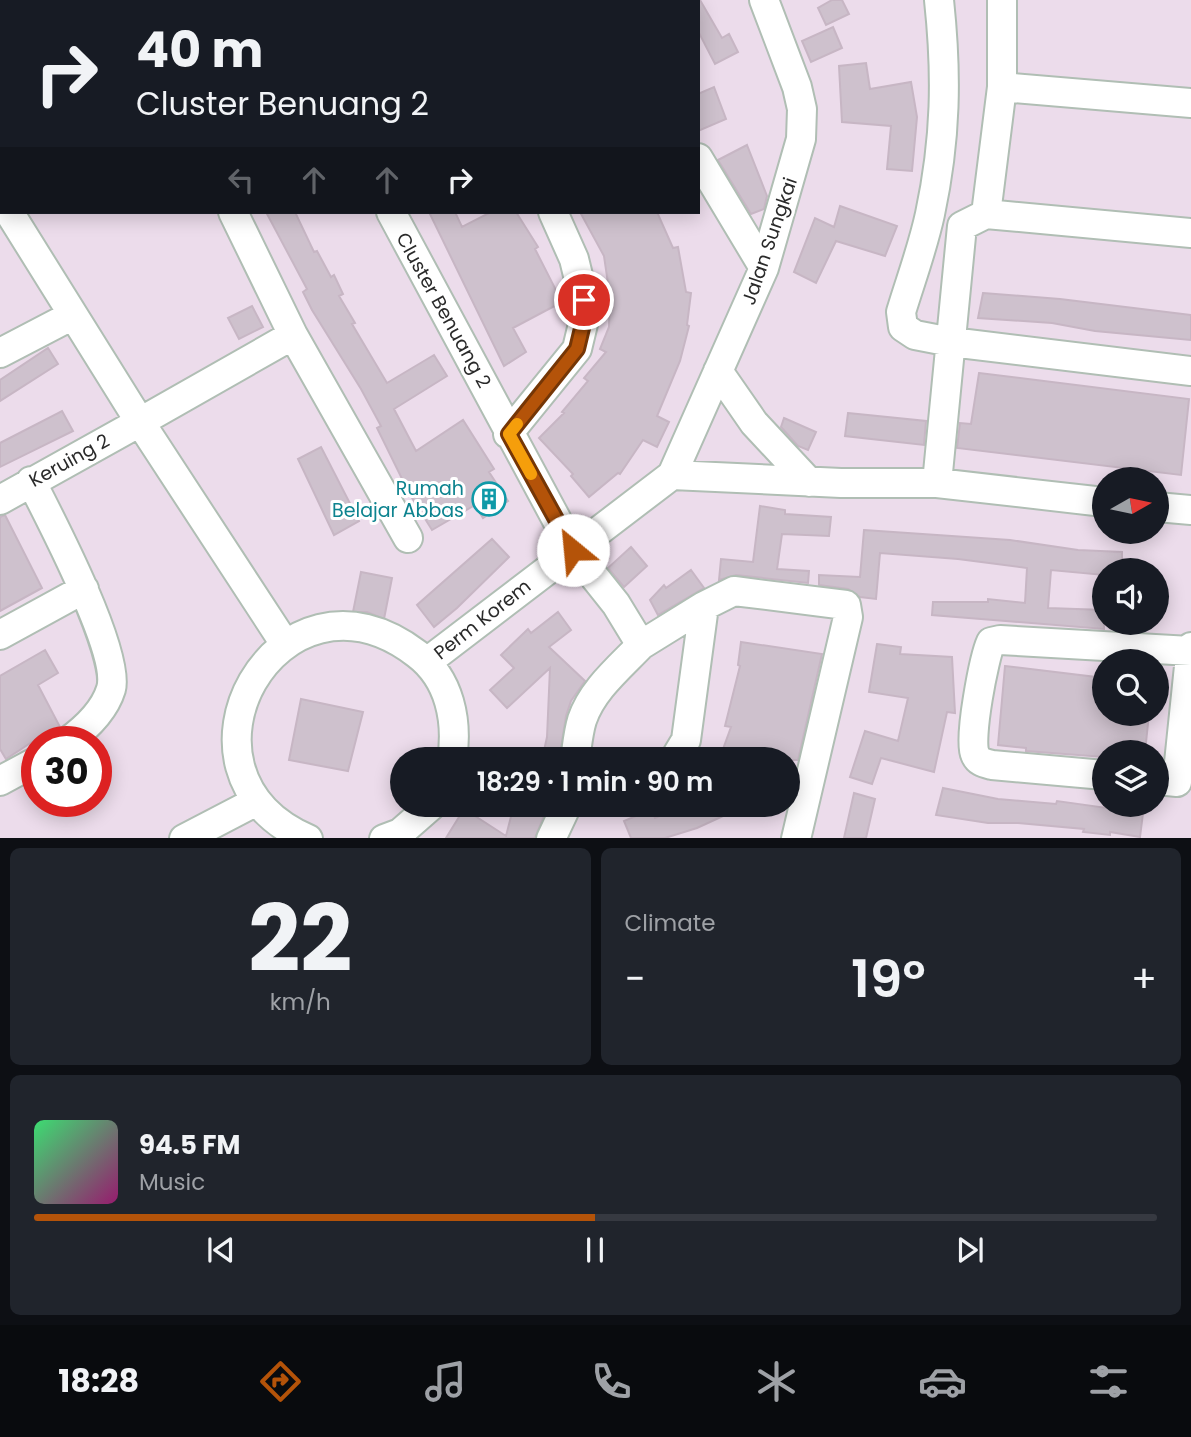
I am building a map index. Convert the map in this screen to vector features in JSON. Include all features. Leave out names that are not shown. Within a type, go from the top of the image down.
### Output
[{"type":"street","name":"Jalan Sungkai","points":[[672,475],[764,268],[801,139],[802,109],[794,78],[764,0]]},
{"type":"street","points":[[939,0],[946,61],[944,127],[930,215],[901,312],[903,327],[915,335],[951,342],[1191,371]]},
{"type":"street","points":[[986,214],[1002,87],[1002,0]]},
{"type":"street","points":[[1002,87],[1191,103]]},
{"type":"street","points":[[700,161],[764,268]]},
{"type":"street","points":[[10,214],[140,422],[285,644]]},
{"type":"street","points":[[234,214],[293,335],[408,538]]},
{"type":"street","name":"Cluster Benuang 2","points":[[392,214],[573,550],[616,604],[640,645]]},
{"type":"street","points":[[503,421],[577,349],[583,324],[584,300],[574,259],[554,214]]},
{"type":"street","points":[[937,483],[962,226],[986,214],[1191,227]]},
{"type":"street","points":[[0,353],[73,315]]},
{"type":"street","name":"Keruing 2","points":[[0,500],[293,335]]},
{"type":"street","points":[[718,371],[754,424],[809,482]]},
{"type":"street","points":[[672,475],[809,482],[937,483],[1092,501]]},
{"type":"street","name":"Perm Korem","points":[[427,662],[672,475]]},
{"type":"street","points":[[31,481],[84,589],[111,665],[111,689],[88,726]]},
{"type":"street","points":[[1169,508],[1191,510]]},
{"type":"street","points":[[0,635],[84,589]]},
{"type":"street","points":[[577,747],[582,721],[590,702],[640,645],[705,606],[734,592],[845,605],[848,617],[796,838]]},
{"type":"street","points":[[681,747],[685,740],[705,606]]},
{"type":"street","points":[[308,838],[286,829],[257,801],[241,770],[236,734],[242,699],[259,668],[285,644],[321,628],[359,626],[396,638],[427,662],[448,695],[456,734],[454,747]]},
{"type":"street","points":[[1092,774],[992,765],[979,761],[973,751],[978,701],[986,651],[991,642],[1000,640],[1191,650],[1175,782]]},
{"type":"street","points":[[0,781],[21,770]]},
{"type":"street","points":[[184,838],[257,801]]},
{"type":"street","points":[[383,838],[400,833],[418,817]]},
{"type":"street","points":[[551,838],[563,817]]},
{"type":"building","points":[[700,0],[722,38],[729,34],[738,52],[715,64],[700,35]]},
{"type":"building","points":[[832,0],[842,0],[849,14],[826,25],[818,8]]},
{"type":"building","points":[[833,27],[842,48],[811,62],[802,41]]},
{"type":"building","points":[[866,63],[870,89],[911,82],[917,117],[912,171],[887,169],[891,126],[842,122],[839,66]]},
{"type":"building","points":[[714,87],[726,119],[700,130],[700,93]]},
{"type":"building","points":[[747,145],[767,196],[764,209],[751,214],[718,160]]},
{"type":"building","points":[[840,206],[897,226],[885,256],[836,241],[816,283],[794,272],[815,218],[834,227]]},
{"type":"building","points":[[267,214],[296,214],[314,252],[317,251],[331,277],[334,275],[343,294],[339,296],[355,323],[352,324],[387,383],[434,355],[447,376],[394,409],[416,451],[463,420],[494,469],[489,472],[508,501],[483,518],[475,505],[432,530],[409,493],[377,428],[381,426],[361,389],[312,310],[303,292],[307,289]]},
{"type":"building","points":[[430,214],[456,214],[462,227],[487,214],[517,214],[538,247],[535,249],[562,302],[513,328],[526,352],[504,366]]},
{"type":"building","points":[[581,214],[658,214],[673,248],[678,247],[686,292],[691,293],[689,326],[680,361],[657,416],[669,422],[657,447],[643,440],[620,474],[589,497],[571,476],[573,474],[539,438],[564,413],[562,412],[588,381],[584,378],[606,352],[600,349],[609,327],[610,297],[604,256]]},
{"type":"building","points":[[983,293],[1060,299],[1191,315],[1191,340],[1095,331],[1052,323],[978,318]]},
{"type":"building","points":[[252,306],[263,327],[239,339],[228,318]]},
{"type":"building","points":[[48,348],[58,364],[0,401],[0,380]]},
{"type":"building","points":[[979,373],[1189,399],[1181,475],[1169,474],[1169,467],[1115,467],[957,448],[960,423],[971,424]]},
{"type":"building","points":[[62,411],[73,431],[0,467],[0,443]]},
{"type":"building","points":[[848,413],[926,421],[924,445],[845,436]]},
{"type":"building","points":[[784,418],[816,432],[808,450],[798,446],[781,427]]},
{"type":"building","points":[[321,447],[359,521],[334,535],[298,459]]},
{"type":"building","points":[[760,506],[785,510],[785,514],[831,517],[829,536],[782,534],[777,569],[809,571],[808,583],[736,575],[719,580],[721,559],[753,562]]},
{"type":"building","points":[[5,515],[42,588],[0,611],[0,517]]},
{"type":"building","points":[[864,530],[1010,540],[1078,550],[1122,552],[1122,558],[1092,558],[1092,574],[1051,570],[1048,608],[1092,610],[1092,628],[932,615],[933,602],[988,602],[988,599],[1025,603],[1027,568],[880,553],[876,599],[860,597],[848,589],[819,585],[819,575],[860,577]]},
{"type":"building","points":[[492,539],[509,557],[434,627],[417,605]]},
{"type":"building","points":[[631,547],[647,566],[624,587],[608,568]]},
{"type":"building","points":[[691,570],[704,588],[658,615],[650,600],[664,585],[666,588]]},
{"type":"building","points":[[361,572],[392,578],[384,619],[367,612],[353,612]]},
{"type":"building","points":[[558,612],[571,630],[549,647],[585,681],[571,701],[561,747],[545,747],[550,668],[507,708],[490,690],[514,668],[501,655],[528,629],[531,633]]},
{"type":"building","points":[[741,642],[822,654],[800,751],[800,747],[724,747],[731,727],[725,726],[740,666]]},
{"type":"building","points":[[877,644],[901,647],[900,654],[952,657],[955,713],[947,712],[934,772],[881,758],[872,784],[850,777],[865,731],[898,741],[908,698],[869,692]]},
{"type":"building","points":[[45,650],[58,673],[38,685],[59,726],[21,726],[21,749],[6,759],[0,749],[0,676]]},
{"type":"building","points":[[1005,666],[1092,677],[1092,726],[1148,726],[1146,740],[1092,740],[1092,756],[1026,751],[1026,748],[998,745]]},
{"type":"building","points":[[301,699],[363,712],[348,771],[289,760]]},
{"type":"building","points":[[943,788],[998,799],[1056,804],[1057,801],[1092,806],[1092,817],[1142,817],[1140,837],[1110,832],[1110,835],[1083,832],[1084,829],[988,823],[936,815]]},
{"type":"building","points":[[854,793],[875,799],[866,838],[844,838]]},
{"type":"building","points":[[459,817],[476,817],[506,836],[511,817],[544,817],[535,838],[446,838]]},
{"type":"building","points":[[633,817],[721,817],[665,838],[631,838],[624,821]]},
{"type":"slow traffic","points":[[517,424],[509,434],[531,474]]},
{"type":"place","name":"Rumah Belajar Abbas","points":[[489,499]]},
{"type":"route","points":[[573,550],[509,434],[577,349],[583,324],[584,300]]}]
